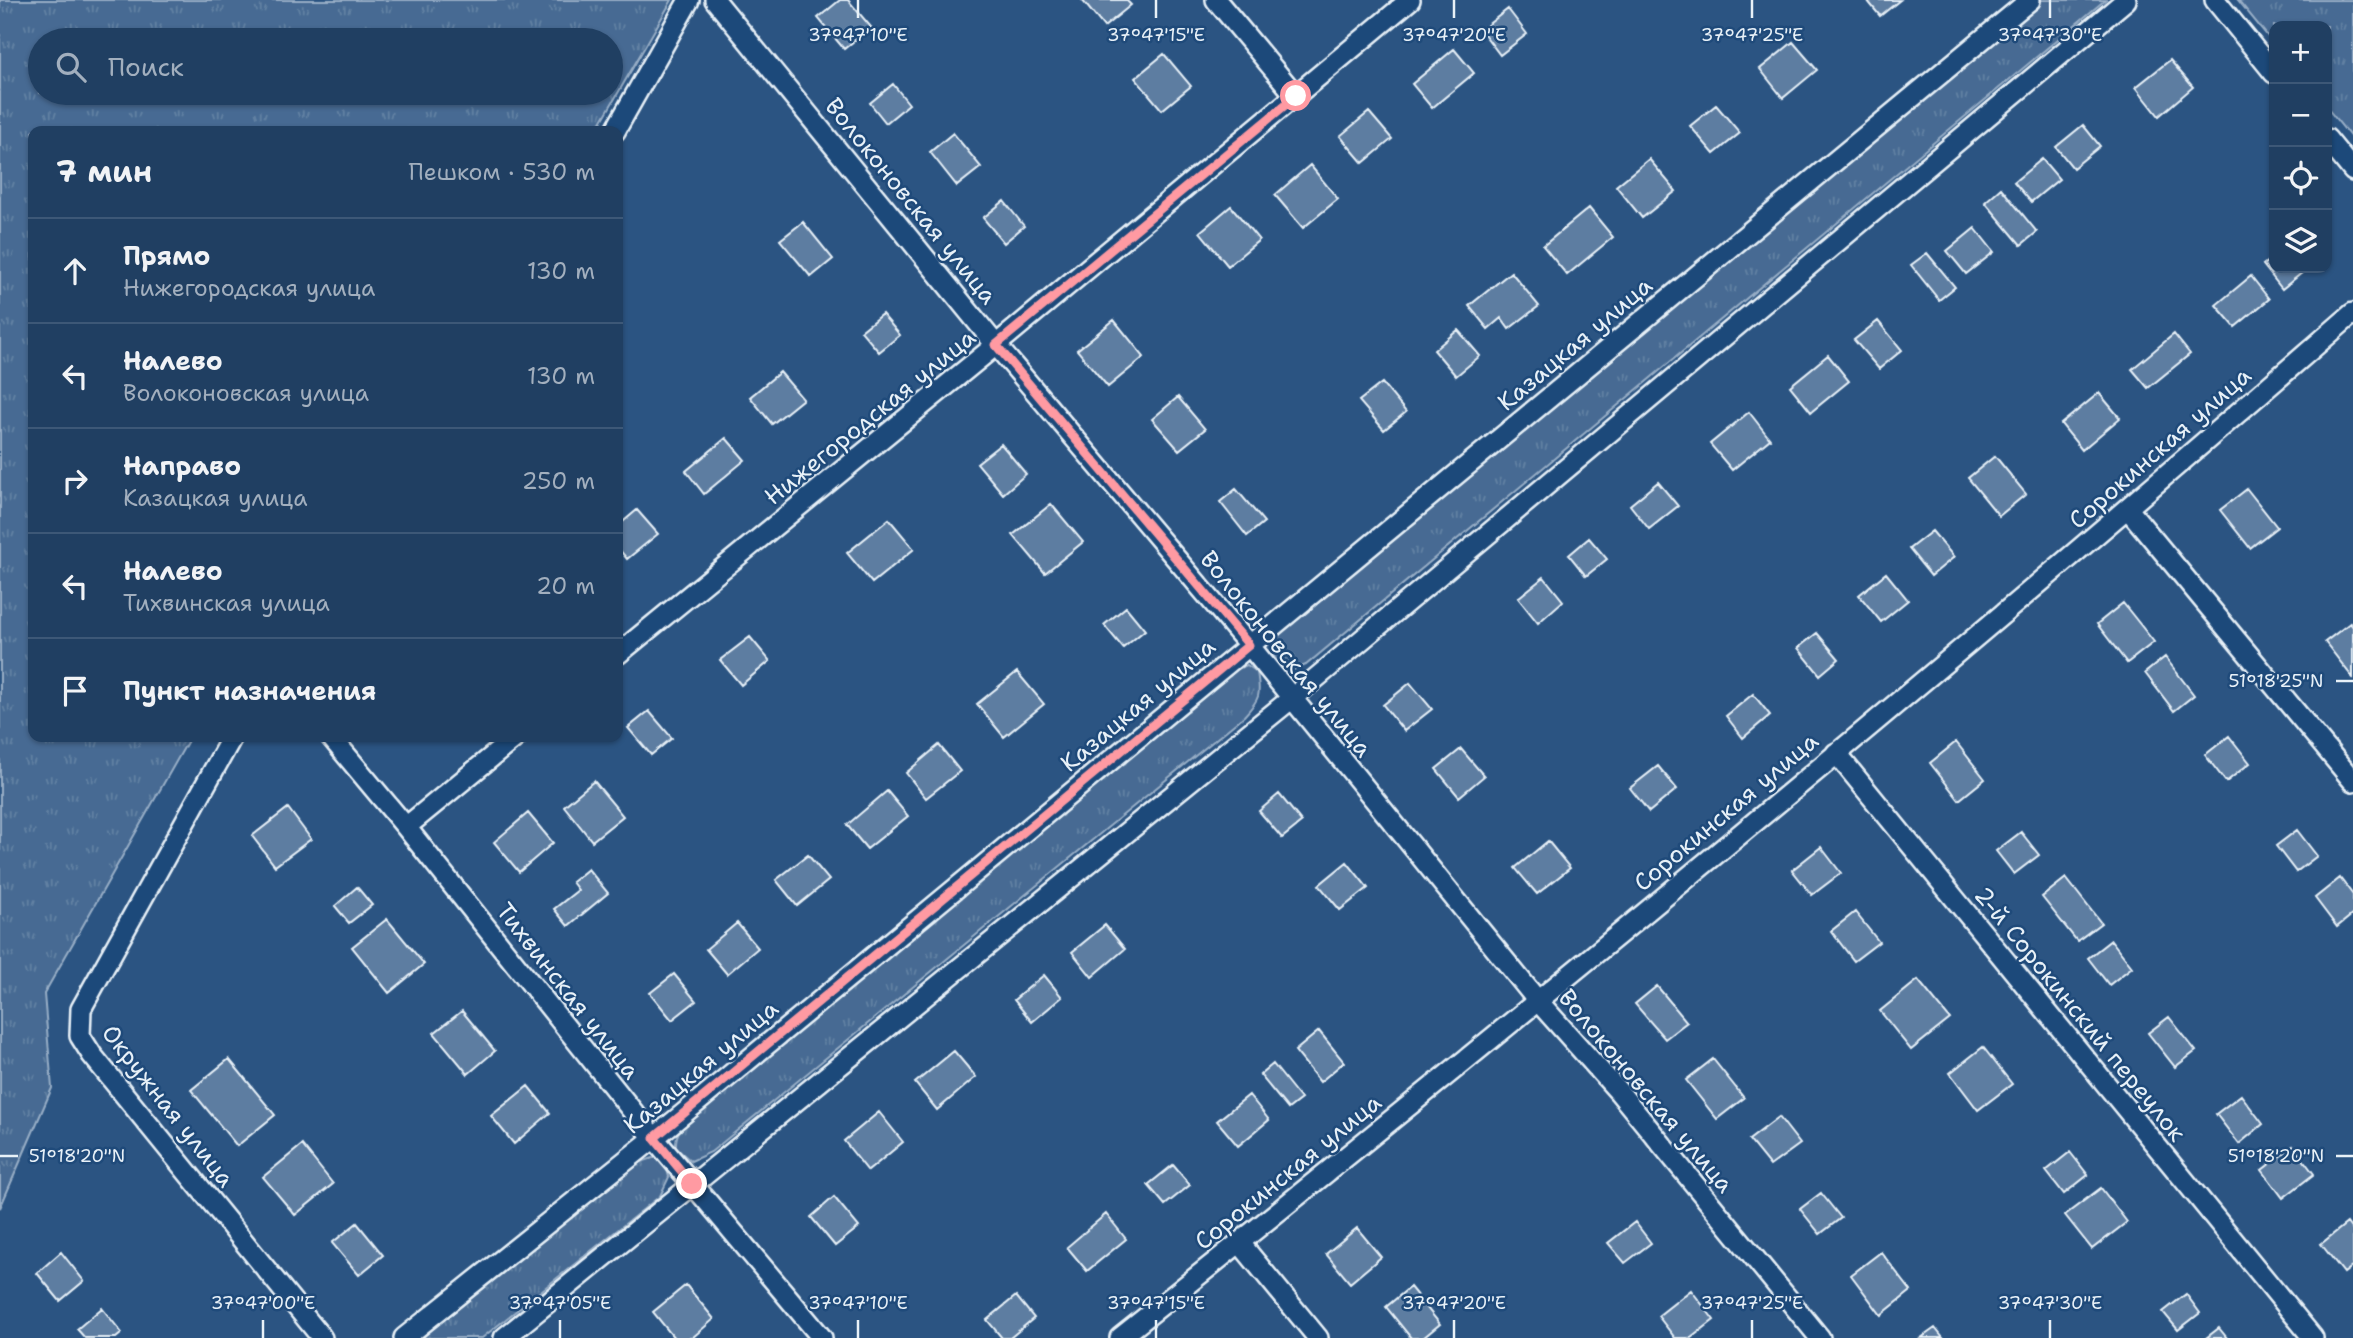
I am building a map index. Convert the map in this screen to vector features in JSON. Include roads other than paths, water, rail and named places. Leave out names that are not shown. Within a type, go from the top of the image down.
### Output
[{"type":"street","points":[[618,126],[689,0]]},
{"type":"street","name":"Волоконовская улица","points":[[715,0],[996,345],[1249,645],[1537,1000],[1619,1092],[1820,1338]]},
{"type":"street","points":[[1216,0],[1296,96]]},
{"type":"street","name":"Нижегородская улица","points":[[623,650],[996,345],[1410,0]]},
{"type":"street","name":"Казацкая улица","points":[[404,1338],[654,1138],[2030,0]]},
{"type":"street","points":[[504,1338],[1291,699],[2126,0]]},
{"type":"street","points":[[2215,0],[2269,67]]},
{"type":"street","points":[[2332,145],[2353,171]]},
{"type":"street","name":"Сорокинская улица","points":[[1120,1338],[1240,1243],[1836,753],[2128,509],[2353,313]]},
{"type":"street","points":[[2128,509],[2353,781]]},
{"type":"street","name":"Окружная улица","points":[[229,742],[81,1009],[80,1036],[92,1055],[322,1338]]},
{"type":"street","name":"Тихвинская улица","points":[[335,742],[654,1138],[822,1338]]},
{"type":"street","points":[[406,827],[510,742]]},
{"type":"street","name":"2-й Сорокинский переулок","points":[[1836,753],[2313,1338]]},
{"type":"street","points":[[1240,1243],[1318,1338]]}]
